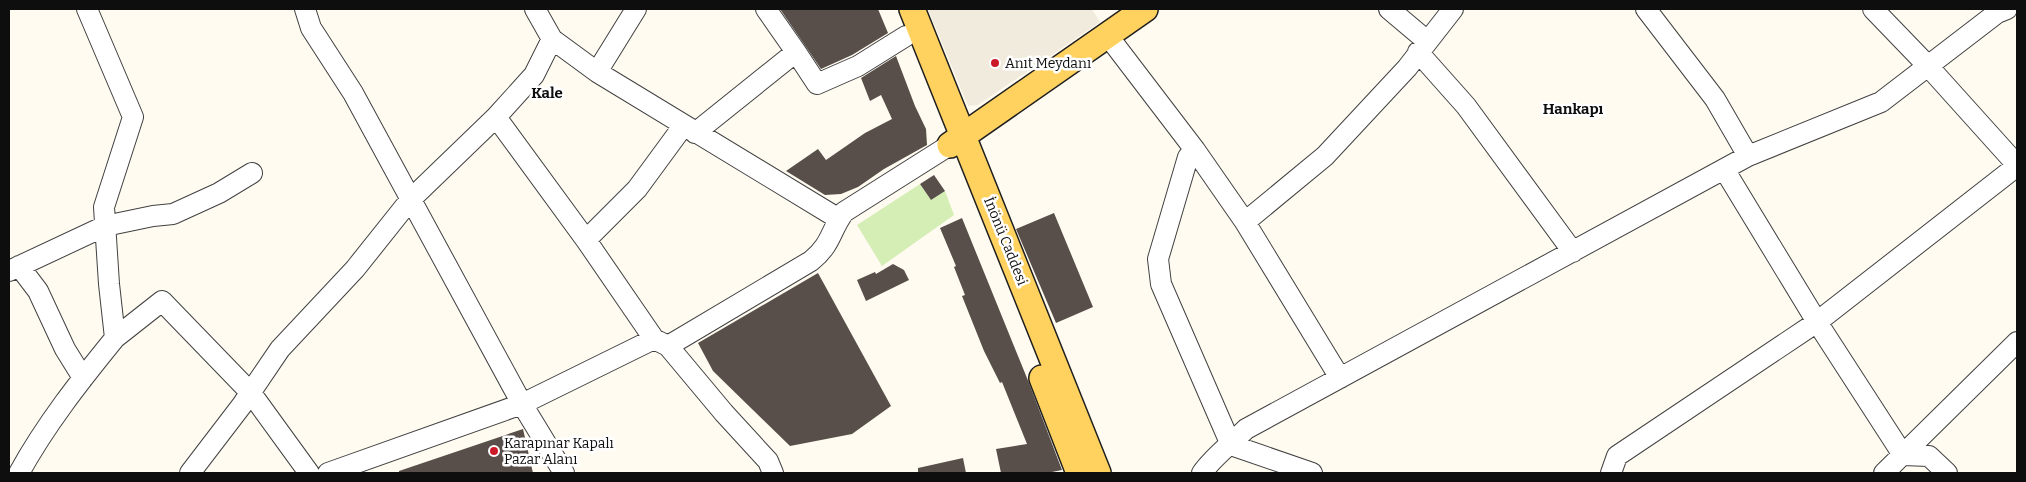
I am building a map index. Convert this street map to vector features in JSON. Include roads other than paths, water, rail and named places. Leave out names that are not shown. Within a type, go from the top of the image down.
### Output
[{"type":"main road","name":"İnönü Caddesi","points":[[895,9],[906,36],[957,140],[1098,473]]},
{"type":"main road","name":"İnönü Caddesi","points":[[912,9],[957,140],[1079,473]]},
{"type":"main road","points":[[957,140],[1145,9]]},
{"type":"street","points":[[87,9],[133,117],[104,207],[115,338]]},
{"type":"street","points":[[304,9],[311,28],[353,93],[522,404],[564,473]]},
{"type":"street","points":[[535,9],[552,39],[597,72],[839,219]]},
{"type":"street","points":[[597,72],[636,9]]},
{"type":"street","points":[[766,9],[817,84],[858,66],[906,36]]},
{"type":"street","points":[[1389,9],[1423,47],[1572,252]]},
{"type":"street","points":[[1245,222],[1325,156],[1407,68],[1453,9]]},
{"type":"street","points":[[1646,9],[1715,99],[1748,156]]},
{"type":"street","points":[[1611,473],[1617,456],[1818,322],[2017,165],[1927,65],[1872,9]]},
{"type":"street","points":[[1202,473],[1211,461],[1246,429],[1748,156],[1881,102],[1997,13],[2007,9]]},
{"type":"street","points":[[1108,36],[1195,150],[1245,222],[1340,378]]},
{"type":"street","points":[[190,473],[251,393],[280,349],[355,269],[410,200],[496,117],[534,75],[552,39]]},
{"type":"street","points":[[586,240],[637,190],[689,129],[796,52]]},
{"type":"street","points":[[496,117],[661,342],[768,461],[773,473]]},
{"type":"street","points":[[328,473],[522,404],[661,342],[812,260],[821,253],[830,241],[844,212],[957,140]]},
{"type":"street","points":[[1195,150],[1188,157],[1158,259],[1161,284],[1230,445],[1312,473]]},
{"type":"street","points":[[1724,169],[1818,322],[1904,454]]},
{"type":"street","points":[[83,378],[65,349],[38,291],[14,268],[105,226],[153,216],[173,214],[219,193],[252,173]]},
{"type":"street","points":[[19,473],[37,441],[115,338],[162,301],[251,393],[309,473]]},
{"type":"street","points":[[1884,473],[2017,342]]},
{"type":"street","points":[[1904,454],[1929,456],[1947,473]]},
{"type":"place","name":"Anıt Meydanı","points":[[995,63]]},
{"type":"place","name":"Karapınar Kapalı Pazar Alanı","points":[[494,451]]},
{"type":"district","name":"Kale","points":[[547,93]]},
{"type":"district","name":"Hankapı","points":[[1573,109]]}]
